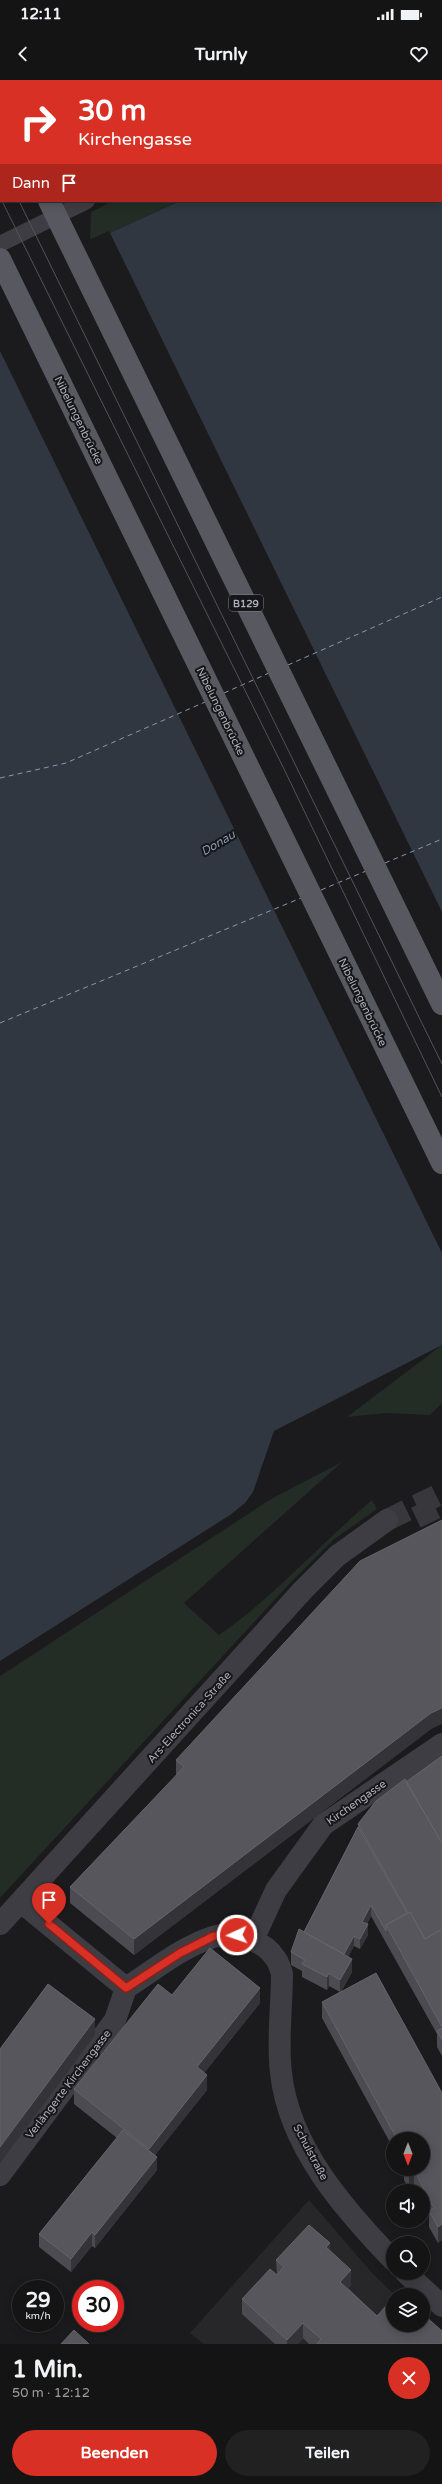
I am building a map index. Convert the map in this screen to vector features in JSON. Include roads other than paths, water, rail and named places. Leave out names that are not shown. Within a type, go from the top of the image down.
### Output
[{"type":"main road","name":"B129","points":[[49,202],[442,1004]]},
{"type":"main road","name":"Nibelungenbrücke","points":[[0,259],[442,1163]]},
{"type":"street","name":"Ars-Electronica-Straße","points":[[0,1924],[303,1590],[337,1556],[388,1520]]},
{"type":"street","name":"Kirchengasse","points":[[253,1940],[276,1890],[323,1825],[442,1744]]},
{"type":"street","points":[[21,1902],[126,1988],[180,1953],[214,1936],[237,1935],[253,1940]]},
{"type":"street","name":"Schulstraße","points":[[253,1940],[267,1949],[276,1959],[282,1973],[281,2073],[288,2106],[304,2143],[327,2183],[356,2221],[386,2253]]},
{"type":"street","name":"Verlängerte Kirchengasse","points":[[0,2175],[115,2020],[126,1988]]},
{"type":"street","points":[[414,2280],[442,2306]]},
{"type":"lane","points":[[0,244],[85,202]]},
{"type":"water","name":"Donau","points":[[178,202],[442,202],[442,1345],[274,1431],[253,1492],[245,1503],[230,1515],[0,1661],[0,294],[90,242]]},
{"type":"tunnel","points":[[387,1520],[442,1493]]},
{"type":"tunnel","points":[[421,1503],[442,1547]]},
{"type":"tram line","points":[[2,202],[284,769],[442,1097]]},
{"type":"tram line","points":[[19,202],[442,1064]]}]
